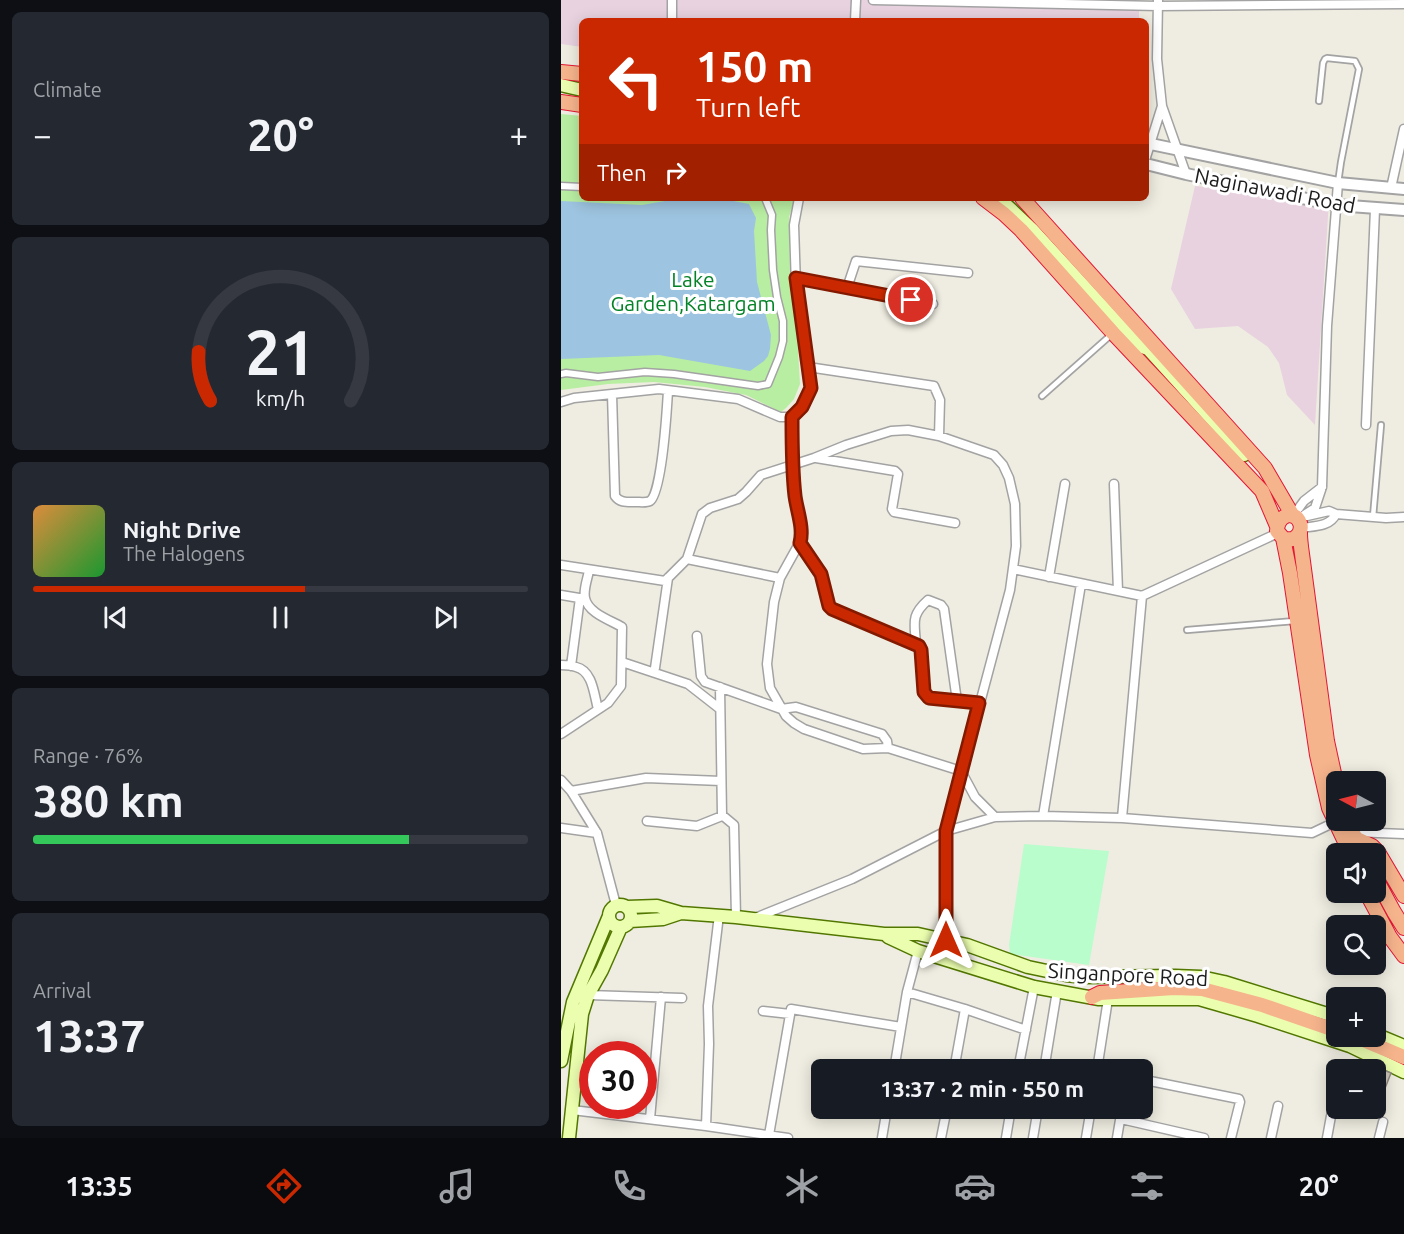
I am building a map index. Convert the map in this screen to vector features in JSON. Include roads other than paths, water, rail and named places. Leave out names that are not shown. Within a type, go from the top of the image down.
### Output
[{"type":"highway","points":[[561,72],[579,74]]},
{"type":"highway","points":[[561,102],[579,105]]},
{"type":"highway","points":[[988,201],[1019,222],[1113,333],[1262,491],[1279,532],[1290,573],[1317,755],[1329,808],[1348,838],[1372,846],[1378,852],[1404,896]]},
{"type":"highway","points":[[1027,201],[1265,468],[1298,524],[1327,741],[1334,771]]},
{"type":"highway","points":[[1279,532],[1281,518],[1284,516],[1298,524]]},
{"type":"highway","points":[[1279,532],[1291,540],[1298,536],[1298,524]]},
{"type":"highway","points":[[1386,898],[1404,928]]},
{"type":"highway","points":[[1372,903],[1390,937],[1404,956]]},
{"type":"highway","points":[[1378,903],[1404,945]]},
{"type":"highway","points":[[1092,997],[1100,993],[1174,988],[1202,989],[1262,1005],[1326,1026]]},
{"type":"highway","points":[[1380,1047],[1404,1057]]},
{"type":"main road","points":[[561,85],[579,85]]},
{"type":"main road","points":[[561,85],[579,89]]},
{"type":"main road","points":[[1002,201],[1139,346],[1148,349],[1260,473],[1276,487]]},
{"type":"main road","points":[[1139,346],[1141,356],[1257,479],[1262,491]]},
{"type":"main road","points":[[561,1061],[573,1002],[611,910],[622,906],[631,913],[588,995],[582,1014],[566,1110],[569,1138]]},
{"type":"main road","name":"Singanpore Road","points":[[622,906],[657,906],[681,913],[719,915],[884,934],[918,934],[967,945],[1028,967],[1066,975],[1201,977],[1326,1014]]},
{"type":"main road","name":"Singanpore Road","points":[[626,924],[663,919],[681,913]]},
{"type":"main road","points":[[609,916],[615,925],[626,924]]},
{"type":"main road","name":"Singanpore Road","points":[[884,934],[918,951],[1034,987],[1108,999],[1199,999],[1350,1046],[1404,1072]]},
{"type":"main road","points":[[1386,1039],[1404,1046]]},
{"type":"street","points":[[672,0],[672,18]]},
{"type":"street","points":[[855,18],[856,0]]},
{"type":"street","points":[[873,0],[1404,4]]},
{"type":"street","points":[[1158,3],[1157,59],[1162,106],[1186,174]]},
{"type":"street","points":[[1149,140],[1162,106]]},
{"type":"street","points":[[1391,188],[1404,129]]},
{"type":"street","name":"Naginawadi Road","points":[[1149,143],[1338,183],[1404,189]]},
{"type":"street","name":"Naginawadi Road","points":[[1149,165],[1336,204],[1404,210]]},
{"type":"street","points":[[1298,524],[1304,501],[1322,486],[1327,326],[1338,183]]},
{"type":"street","points":[[561,186],[579,187]]},
{"type":"street","points":[[561,374],[598,377],[645,372],[758,386],[768,384],[783,341],[783,321],[773,270],[772,215],[766,201]]},
{"type":"street","points":[[561,402],[574,398],[659,389],[738,399],[780,417],[792,417],[802,407],[811,388],[796,278],[794,225],[799,201]]},
{"type":"street","points":[[1019,222],[1026,201]]},
{"type":"street","points":[[1366,425],[1375,208]]},
{"type":"street","points":[[847,288],[856,261],[968,273]]},
{"type":"street","points":[[796,278],[933,304]]},
{"type":"street","points":[[808,368],[934,386],[940,400],[939,436]]},
{"type":"street","points":[[612,394],[615,496],[618,500],[638,502],[651,500],[655,493],[660,472],[668,391]]},
{"type":"street","points":[[792,417],[795,499],[802,536],[780,578],[774,602],[767,664],[769,688],[781,709],[794,723],[804,729],[863,749],[888,748],[961,771],[975,797],[995,817]]},
{"type":"street","points":[[561,565],[665,581],[687,559],[705,510],[738,498],[761,475],[891,430],[908,430],[939,436],[994,455],[1003,465],[1009,478],[1015,504],[1016,546],[1010,590],[946,831],[946,940]]},
{"type":"street","points":[[814,458],[896,471],[898,474],[892,509],[894,512],[955,523]]},
{"type":"street","points":[[1049,577],[1065,484]]},
{"type":"street","points":[[1114,484],[1118,591]]},
{"type":"street","points":[[1298,524],[1329,511],[1336,514],[1373,517],[1404,517]]},
{"type":"street","points":[[1298,524],[1325,525],[1333,520],[1336,514]]},
{"type":"street","points":[[1013,569],[1142,597],[1279,532]]},
{"type":"street","points":[[800,543],[821,574],[828,603],[832,609],[916,645],[921,650],[926,695],[933,699],[979,703]]},
{"type":"street","points":[[687,559],[780,578]]},
{"type":"street","points":[[571,666],[589,570]]},
{"type":"street","points":[[655,668],[668,578]]},
{"type":"street","points":[[1043,816],[1080,584]]},
{"type":"street","points":[[561,595],[583,598],[590,607],[622,627],[621,686],[607,703],[561,734]]},
{"type":"street","points":[[1122,818],[1142,597]]},
{"type":"street","points":[[916,645],[915,620],[918,608],[928,600],[941,605],[944,609],[957,701]]},
{"type":"street","points":[[697,636],[702,679],[705,682],[781,709],[796,707],[882,734],[887,741],[888,748]]},
{"type":"street","points":[[622,662],[688,684],[720,709]]},
{"type":"street","points":[[561,665],[584,670],[588,675],[598,710]]},
{"type":"street","points":[[720,687],[722,816]]},
{"type":"street","points":[[571,791],[646,777],[721,781]]},
{"type":"street","points":[[561,780],[571,791],[597,833],[622,906]]},
{"type":"street","points":[[647,821],[697,826],[722,816]]},
{"type":"street","points":[[722,816],[734,825],[736,917]]},
{"type":"street","points":[[752,919],[852,879],[946,831],[995,817],[1122,818],[1312,833],[1348,838],[1404,834]]},
{"type":"street","points":[[561,828],[597,833]]},
{"type":"street","points":[[705,1126],[709,1044],[708,1006],[719,915]]},
{"type":"street","points":[[896,1059],[907,992],[918,951]]},
{"type":"street","points":[[1021,1059],[1034,987]]},
{"type":"street","points":[[1046,1059],[1057,991]]},
{"type":"street","points":[[907,992],[1026,1029]]},
{"type":"street","points":[[588,995],[682,998]]},
{"type":"street","points":[[657,1041],[661,997]]},
{"type":"street","points":[[1099,1059],[1108,999]]},
{"type":"street","points":[[769,1135],[789,1014],[792,1009],[901,1027]]},
{"type":"street","points":[[956,1059],[965,1009]]},
{"type":"street","points":[[763,1011],[789,1014]]},
{"type":"street","points":[[1153,1082],[1239,1099],[1231,1138]]},
{"type":"street","points":[[1271,1138],[1278,1106]]},
{"type":"street","points":[[650,1119],[788,1138]]},
{"type":"street","points":[[882,1138],[885,1119]]},
{"type":"street","points":[[941,1138],[945,1119]]},
{"type":"street","points":[[1006,1138],[1009,1119]]},
{"type":"street","points":[[1033,1138],[1036,1119]]},
{"type":"street","points":[[1086,1138],[1089,1119]]},
{"type":"street","points":[[1117,1138],[1121,1119],[1204,1138]]},
{"type":"street","points":[[1327,1138],[1330,1119]]},
{"type":"street","points":[[1379,1138],[1383,1122]]},
{"type":"lane","points":[[1319,101],[1325,59],[1355,61],[1359,69],[1338,183]]},
{"type":"lane","points":[[1042,396],[1113,333]]},
{"type":"lane","points":[[1373,517],[1381,425]]},
{"type":"lane","points":[[1187,630],[1297,620]]},
{"type":"water","name":"Lake Garden,Katargam","points":[[561,201],[642,205],[665,201],[734,201],[749,204],[756,218],[754,231],[757,282],[771,335],[768,356],[750,371],[659,355],[561,359]]}]
